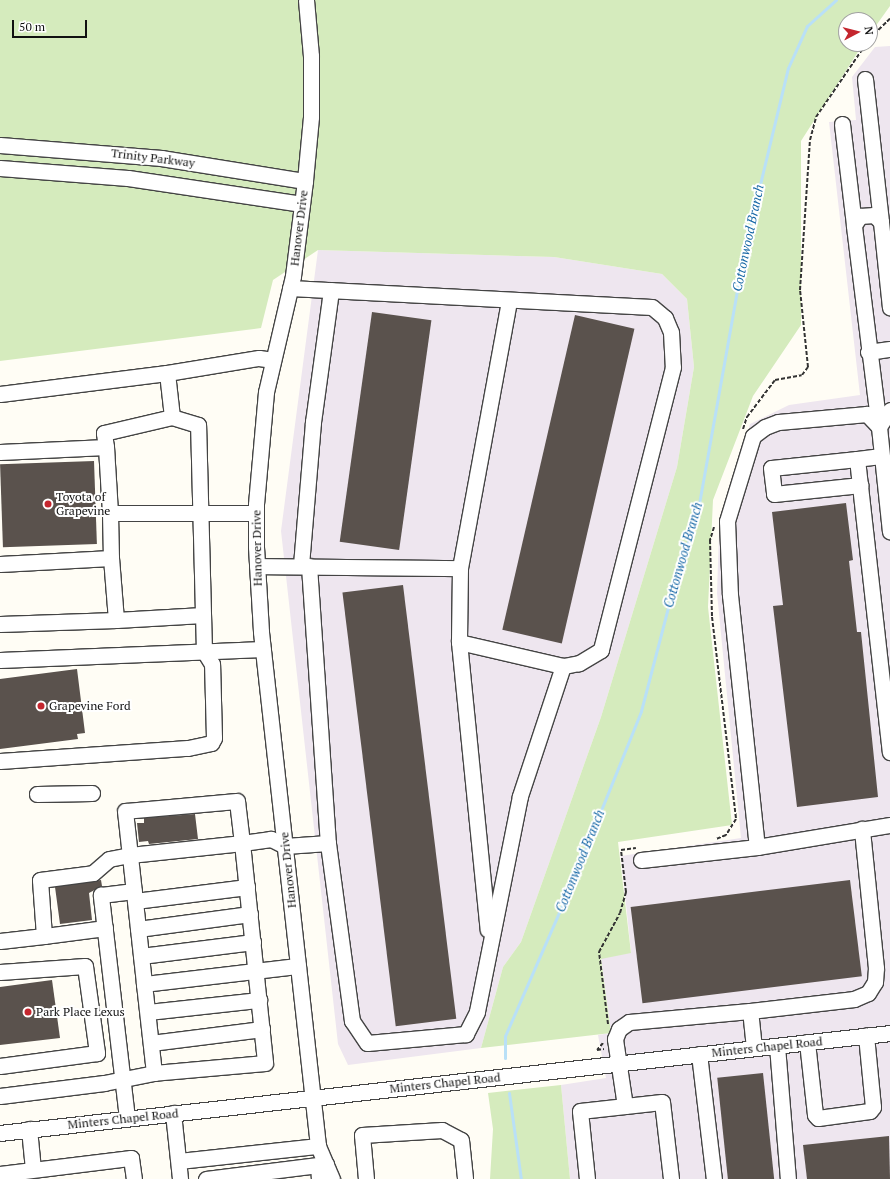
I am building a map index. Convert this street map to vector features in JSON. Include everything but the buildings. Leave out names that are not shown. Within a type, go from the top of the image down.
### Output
[{"type":"street","name":"Hanover Drive","points":[[306,0],[311,56],[311,117],[305,181],[290,288],[273,360],[261,434],[256,513],[257,566],[263,649],[318,1146],[321,1169],[332,1179]]},
{"type":"street","points":[[865,79],[890,308]]},
{"type":"street","points":[[842,124],[868,352],[879,427],[890,531]]},
{"type":"street","name":"Trinity Parkway","points":[[0,145],[161,158],[305,181]]},
{"type":"street","name":"Trinity Parkway","points":[[0,168],[128,178],[302,204]]},
{"type":"street","points":[[854,225],[856,219],[866,214],[879,217],[881,222]]},
{"type":"street","points":[[290,288],[652,307],[665,318],[671,332],[673,367],[601,650],[579,663],[564,666],[458,642]]},
{"type":"street","points":[[331,290],[312,430],[305,566],[328,843],[352,1021],[367,1043],[466,1034],[478,1012],[489,945],[520,796],[564,666]]},
{"type":"street","points":[[489,945],[458,642],[460,568],[509,300]]},
{"type":"street","points":[[868,352],[890,349]]},
{"type":"street","points":[[0,394],[167,373],[259,358],[273,360]]},
{"type":"street","points":[[167,373],[172,417]]},
{"type":"street","points":[[879,427],[890,410]]},
{"type":"street","points":[[757,847],[730,595],[728,521],[753,436],[765,427],[778,422],[867,414],[879,427]]},
{"type":"street","points":[[0,761],[188,748],[211,742],[214,738],[212,664],[204,651],[198,425],[172,417],[104,433],[116,620]]},
{"type":"street","points":[[0,452],[106,447]]},
{"type":"street","points":[[861,485],[774,494],[771,468],[881,456]]},
{"type":"street","points":[[857,459],[887,691],[890,752]]},
{"type":"street","points":[[110,513],[256,513]]},
{"type":"street","points":[[0,564],[111,558]]},
{"type":"street","points":[[257,566],[460,568]]},
{"type":"street","points":[[0,624],[203,616]]},
{"type":"street","points":[[0,660],[263,649]]},
{"type":"street","points":[[37,794],[92,793]]},
{"type":"street","points":[[0,1096],[104,1083],[122,1077],[154,1073],[265,1063],[257,971],[238,801],[125,811],[154,1073]]},
{"type":"street","points":[[641,860],[757,847],[890,825]]},
{"type":"street","points":[[625,1106],[620,1063],[615,1039],[619,1029],[629,1022],[750,1011],[854,999],[868,993],[874,982],[876,968],[862,829]]},
{"type":"street","points":[[44,936],[40,880],[93,873],[109,859],[130,855],[271,839],[285,846],[328,843]]},
{"type":"street","points":[[127,1118],[101,895],[135,896],[247,886]]},
{"type":"street","points":[[138,929],[250,914]]},
{"type":"street","points":[[0,941],[105,928]]},
{"type":"street","points":[[141,956],[253,942]]},
{"type":"street","points":[[0,972],[85,966],[97,1053],[0,1066]]},
{"type":"street","points":[[144,984],[298,966]]},
{"type":"street","points":[[148,1012],[259,1000]]},
{"type":"street","points":[[750,1011],[754,1048]]},
{"type":"street","points":[[151,1043],[262,1029]]},
{"type":"street","name":"Minters Chapel Road","points":[[0,1133],[890,1033]]},
{"type":"street","points":[[807,1042],[815,1115],[818,1118],[870,1110],[874,1107],[866,1036]]},
{"type":"street","points":[[776,1046],[788,1179]]},
{"type":"street","points":[[699,1054],[714,1179]]},
{"type":"street","points":[[587,1179],[580,1111],[662,1102],[670,1179]]},
{"type":"street","points":[[173,1113],[180,1179]]},
{"type":"street","points":[[29,1129],[33,1169]]},
{"type":"street","points":[[366,1179],[362,1135],[442,1130],[462,1140],[465,1179]]},
{"type":"street","points":[[179,1161],[318,1146]]},
{"type":"street","points":[[0,1174],[131,1158],[134,1179]]},
{"type":"street","points":[[206,1179],[321,1169]]},
{"type":"path","points":[[878,31],[890,20]]},
{"type":"shaded area","points":[[890,46],[890,1179],[570,1179],[561,1085],[606,1078],[598,1035],[611,1033],[601,958],[631,952],[621,856],[741,838],[717,593],[719,533],[750,424],[789,405],[860,395],[829,122],[856,120],[852,77],[871,52],[878,52],[878,47]]},
{"type":"shaded area","points":[[318,250],[554,257],[662,274],[687,299],[694,367],[677,467],[601,717],[521,942],[503,967],[481,1048],[348,1065],[338,1044],[281,531]]},
{"type":"green space","points":[[0,0],[890,0],[890,6],[878,23],[878,12],[838,12],[838,52],[858,52],[801,141],[801,325],[753,396],[713,500],[708,607],[732,825],[618,842],[631,953],[601,959],[611,1033],[481,1048],[503,967],[521,942],[601,717],[677,467],[694,367],[687,299],[662,274],[554,257],[318,250],[273,280],[261,328],[0,361]]},
{"type":"green space","points":[[561,1085],[570,1179],[490,1179],[493,1129],[488,1093]]},
{"type":"waterway","name":"Cottonwood Branch","points":[[505,1058],[505,1036],[568,892],[641,711],[673,588],[697,515],[744,251],[788,68],[807,26],[836,0]]},
{"type":"waterway","name":"Cottonwood Branch","points":[[509,1093],[521,1179]]},
{"type":"place","name":"Toyota of Grapevine","points":[[48,504]]},
{"type":"place","name":"Grapevine Ford","points":[[41,706]]},
{"type":"place","name":"Park Place Lexus","points":[[28,1012]]}]
